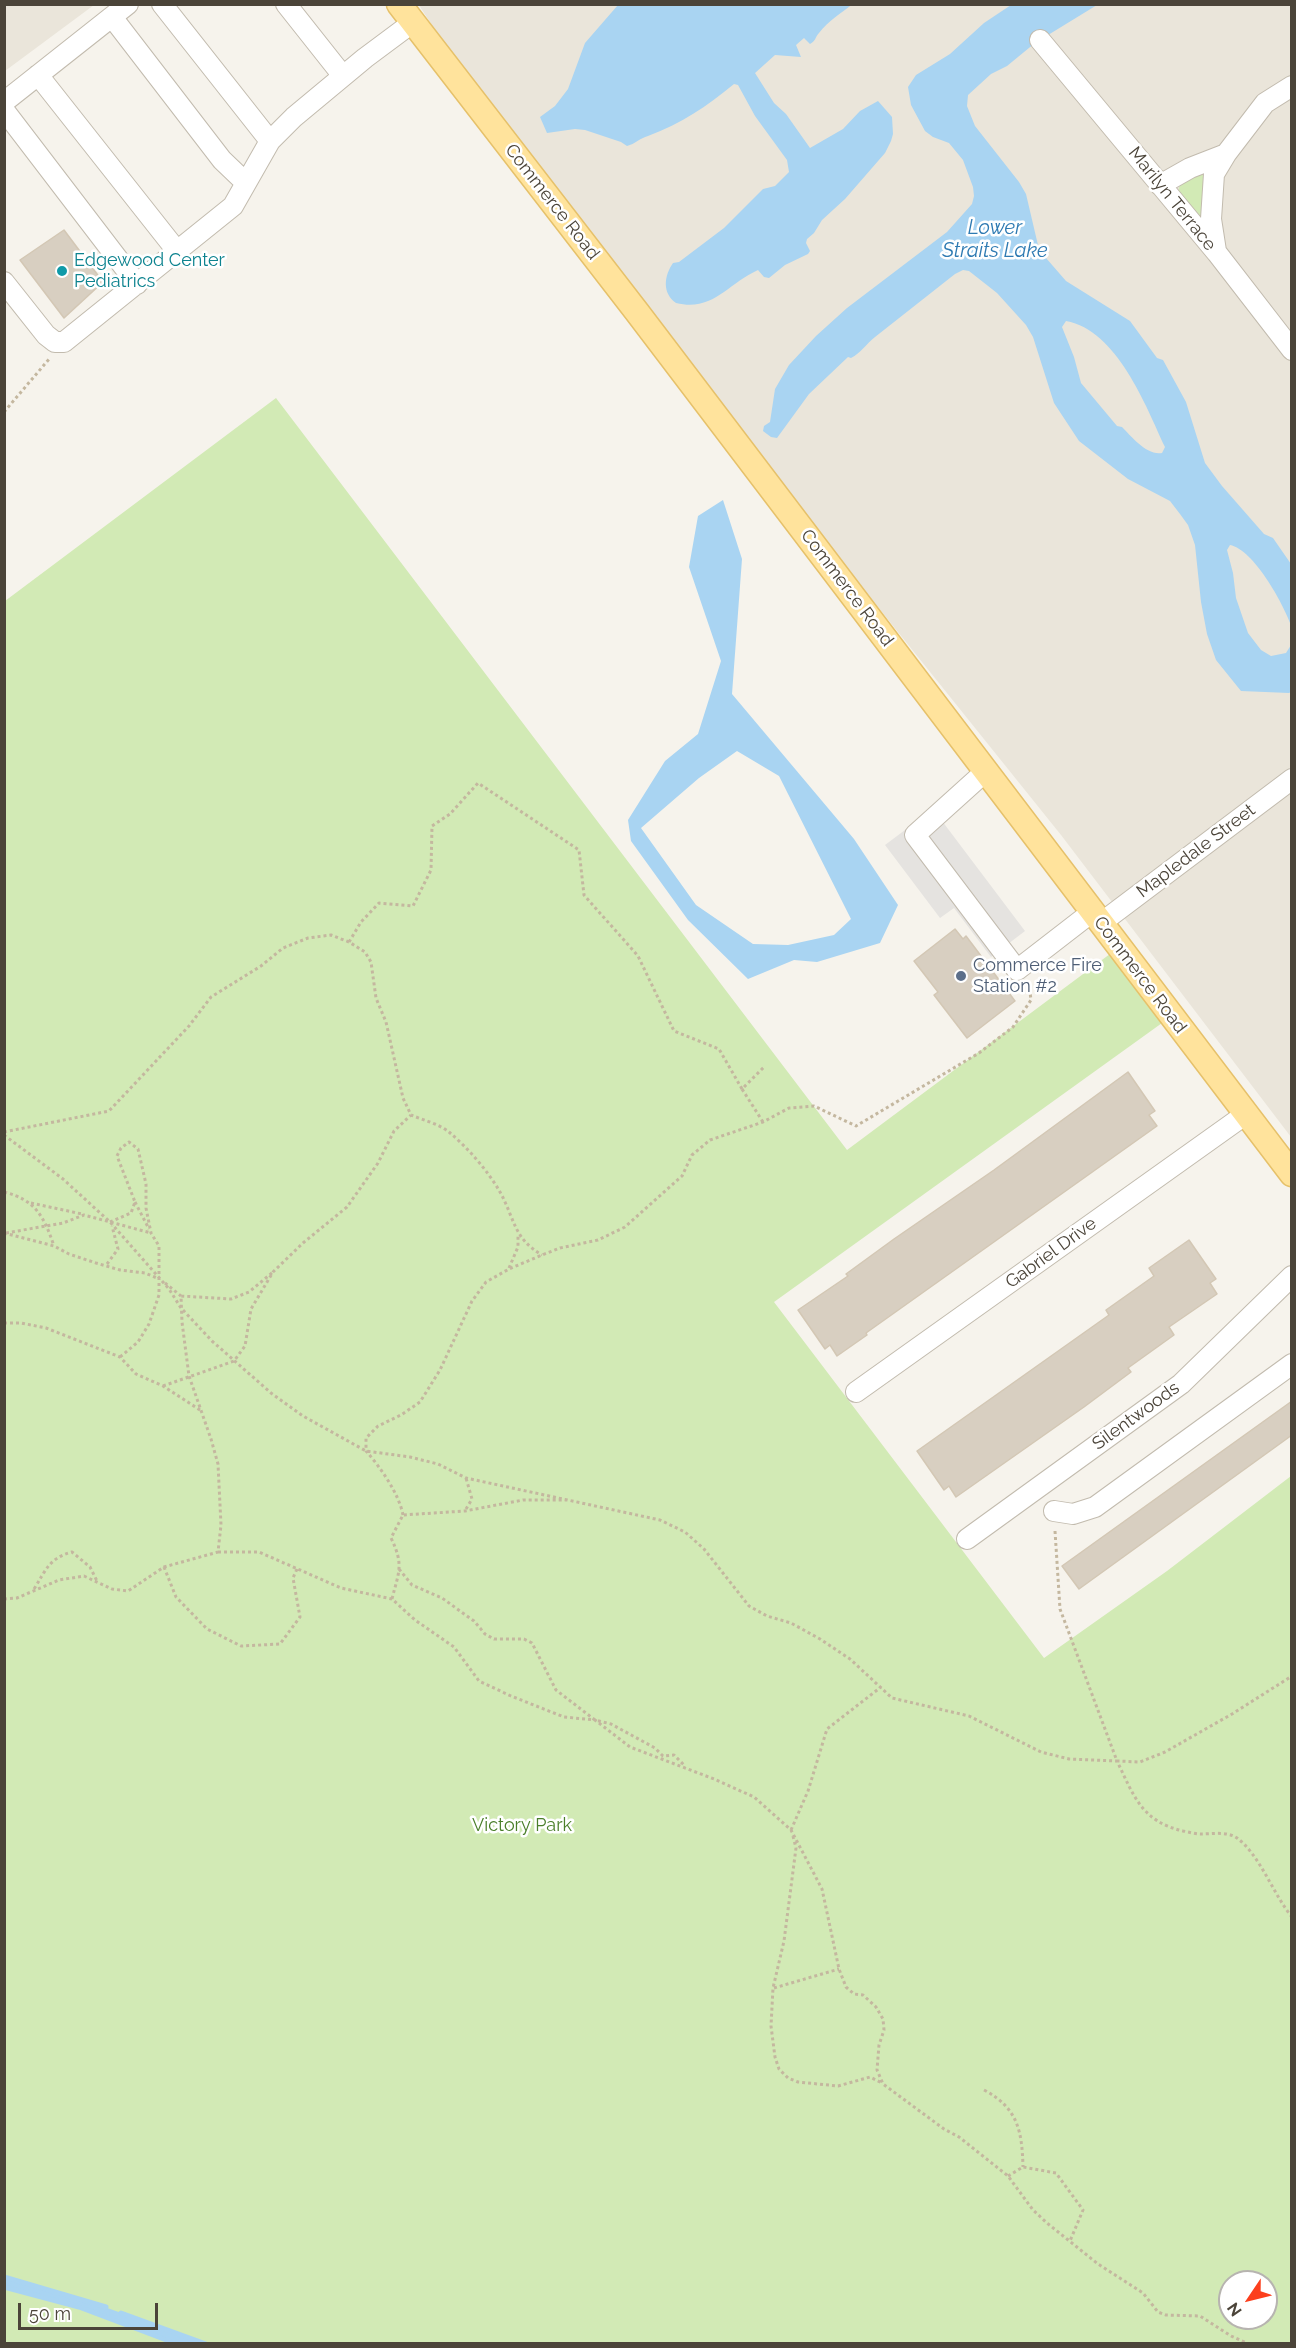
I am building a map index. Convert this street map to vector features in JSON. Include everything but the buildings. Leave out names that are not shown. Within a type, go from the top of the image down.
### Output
[{"type":"main road","name":"Commerce Road","points":[[406,14],[638,312],[1292,1174]]},
{"type":"street","points":[[4,102],[129,4]]},
{"type":"street","points":[[162,4],[270,141]]},
{"type":"street","points":[[286,4],[343,76]]},
{"type":"street","points":[[4,282],[46,335],[55,342],[64,342],[233,206],[270,141],[294,117],[343,76],[406,14]]},
{"type":"street","points":[[112,17],[222,160],[246,183]]},
{"type":"street","name":"Marilyn Terrace","points":[[1045,46],[1217,253],[1292,350]]},
{"type":"street","points":[[38,75],[177,251]]},
{"type":"street","points":[[1217,253],[1211,219],[1214,174],[1226,154],[1265,103],[1292,86]]},
{"type":"street","points":[[4,110],[136,284]]},
{"type":"street","points":[[1160,185],[1190,168],[1226,154]]},
{"type":"street","points":[[986,771],[915,835],[1017,970],[1029,961]]},
{"type":"street","name":"Mapledale Street","points":[[1029,961],[1096,917],[1292,779]]},
{"type":"street","name":"Gabriel Drive","points":[[856,1392],[1246,1114]]},
{"type":"street","name":"Silentwoods","points":[[967,1539],[1181,1384],[1292,1276]]},
{"type":"street","points":[[1054,1510],[1073,1515],[1095,1507],[1292,1364]]},
{"type":"path","points":[[4,412],[64,342]]},
{"type":"path","points":[[349,942],[361,922],[379,903],[413,906],[431,870],[432,825],[450,814],[478,783],[579,850],[584,895],[638,956],[674,1031],[719,1049],[763,1122]]},
{"type":"path","points":[[4,1134],[109,1111],[189,1026],[211,998],[261,966],[283,948],[308,938],[331,935],[365,952],[371,962],[376,998],[386,1022],[403,1098],[411,1115],[448,1131],[476,1160],[499,1189],[518,1233],[528,1247],[542,1255]]},
{"type":"path","points":[[366,1451],[366,1438],[378,1426],[401,1415],[420,1402],[440,1370],[472,1301],[486,1282],[542,1255],[560,1248],[598,1240],[625,1227],[682,1176],[692,1155],[710,1140],[763,1122],[789,1108],[814,1106],[856,1126],[979,1053],[1013,1028],[1031,1000],[1029,961]]},
{"type":"path","points":[[742,1089],[765,1066]]},
{"type":"path","points":[[4,1233],[54,1246],[69,1254],[107,1264],[120,1270],[145,1273],[160,1279],[181,1296],[231,1299],[249,1292],[347,1207],[378,1164],[393,1131],[411,1115]]},
{"type":"path","points":[[4,1134],[63,1179],[110,1222],[160,1279],[181,1308],[212,1341],[270,1393],[303,1416],[366,1451],[376,1462],[400,1500],[403,1515],[391,1538],[399,1555],[399,1569],[392,1599]]},
{"type":"path","points":[[120,1357],[138,1342],[149,1324],[159,1295],[160,1279],[159,1246],[151,1233],[135,1202],[117,1156],[121,1148],[129,1142],[138,1149],[146,1184],[146,1208],[151,1233]]},
{"type":"path","points":[[4,1192],[31,1203],[151,1233]]},
{"type":"path","points":[[110,1222],[131,1213],[135,1202]]},
{"type":"path","points":[[31,1203],[46,1224],[54,1246]]},
{"type":"path","points":[[4,1233],[63,1222],[84,1215]]},
{"type":"path","points":[[107,1264],[118,1249],[116,1235],[110,1222]]},
{"type":"path","points":[[509,1269],[518,1247],[518,1233]]},
{"type":"path","points":[[151,1269],[159,1262]]},
{"type":"path","points":[[163,1386],[234,1361],[245,1346],[251,1309],[273,1272]]},
{"type":"path","points":[[181,1296],[189,1376],[218,1464],[221,1525],[218,1552]]},
{"type":"path","points":[[4,1323],[21,1323],[46,1328],[120,1357],[136,1374],[163,1386],[202,1412]]},
{"type":"path","points":[[366,1451],[410,1457],[438,1464],[466,1478],[574,1500],[660,1521],[685,1532],[704,1549],[748,1606],[767,1616],[791,1623],[850,1659],[892,1698],[969,1716],[1041,1752],[1069,1759],[1140,1762],[1165,1752],[1292,1676]]},
{"type":"path","points":[[465,1511],[472,1499],[466,1478]]},
{"type":"path","points":[[403,1515],[465,1511],[523,1500],[574,1500]]},
{"type":"path","points":[[1054,1510],[1060,1609],[1117,1761],[1136,1800],[1154,1821],[1172,1829],[1198,1835],[1217,1833],[1235,1837],[1250,1850],[1280,1902],[1292,1917]]},
{"type":"path","points":[[33,1591],[48,1566],[58,1556],[72,1552],[90,1567],[97,1581]]},
{"type":"path","points":[[4,1599],[17,1598],[69,1578],[84,1576],[112,1589],[128,1591],[164,1567],[218,1552],[259,1552],[341,1588],[392,1599],[415,1620],[454,1647],[480,1681],[564,1717],[611,1724],[655,1748],[663,1756],[674,1755],[686,1768]]},
{"type":"path","points":[[164,1567],[176,1597],[207,1629],[241,1646],[280,1644],[300,1617],[293,1578],[297,1569]]},
{"type":"path","points":[[399,1569],[411,1585],[442,1598],[474,1621],[485,1634],[494,1639],[524,1639],[532,1643],[556,1690],[630,1747],[754,1797],[791,1830],[822,1889],[839,1969],[846,1987],[854,1994],[863,1995],[876,2007],[883,2019],[884,2030],[879,2045],[877,2070],[884,2084]]},
{"type":"path","points":[[881,1687],[827,1729],[808,1791],[791,1830],[796,1848],[784,1941],[773,1988],[771,2026],[779,2069],[788,2078],[798,2082],[838,2086],[870,2077],[884,2084],[944,2129],[959,2137],[1008,2176],[1033,2210],[1098,2264],[1143,2294],[1158,2312],[1167,2315],[1200,2316],[1231,2336],[1249,2343]]},
{"type":"path","points":[[773,1988],[839,1969]]},
{"type":"path","points":[[984,2090],[1000,2098],[1015,2118],[1022,2139],[1023,2168]]},
{"type":"path","points":[[1008,2176],[1023,2168],[1056,2173],[1083,2210],[1070,2241]]},
{"type":"shaded area","points":[[5,4],[94,4],[94,5],[5,71]]},
{"type":"shaded area","points":[[419,5],[1291,5],[1291,1137],[1061,835],[514,154]]},
{"type":"shaded area","points":[[933,809],[1025,931],[991,957],[954,908],[940,918],[885,845]]},
{"type":"green space","points":[[1203,173],[1206,175],[1201,219],[1199,220],[1178,194],[1183,182]]},
{"type":"green space","name":"Victory Park","points":[[276,398],[847,1150],[1118,948],[1169,1018],[774,1302],[1044,1658],[1167,1571],[1291,1476],[1291,2343],[5,2344],[5,601]]},
{"type":"water","points":[[853,4],[826,25],[812,43],[810,44],[804,38],[796,45],[801,57],[775,55],[755,73],[774,103],[786,114],[810,148],[843,129],[860,111],[878,101],[892,117],[893,134],[885,153],[807,239],[806,243],[810,251],[808,254],[785,265],[769,278],[764,277],[758,270],[719,295],[700,304],[676,303],[668,294],[666,284],[673,263],[679,262],[724,228],[763,189],[775,186],[789,172],[787,160],[755,116],[738,85],[734,84],[683,120],[627,146],[585,130],[547,133],[540,117],[555,106],[568,89],[585,43],[618,5]]},
{"type":"water","name":"Lower Straits Lake","points":[[1011,5],[1097,5],[1035,43],[1007,66],[991,74],[968,95],[967,106],[975,126],[1026,194],[1041,258],[1046,258],[1066,281],[1130,321],[1157,358],[1163,360],[1186,402],[1205,463],[1264,534],[1273,538],[1291,564],[1291,625],[1275,591],[1258,567],[1239,549],[1230,545],[1227,550],[1236,598],[1248,633],[1261,650],[1271,656],[1286,653],[1291,645],[1291,692],[1289,693],[1241,691],[1216,660],[1207,634],[1195,545],[1188,525],[1170,501],[1128,479],[1079,441],[1054,403],[1033,337],[1026,325],[997,293],[969,271],[963,270],[955,274],[875,337],[858,354],[851,358],[848,357],[809,394],[777,438],[763,431],[764,426],[770,422],[775,389],[789,365],[847,308],[947,232],[972,204],[973,187],[963,160],[949,143],[925,131],[911,105],[908,87],[916,75],[950,54],[984,23]],"holes":[[[1066,321],[1084,327],[1115,354],[1128,372],[1165,447],[1162,453],[1145,448],[1122,427],[1117,426],[1081,383],[1062,327]]]},
{"type":"water","points":[[723,500],[742,559],[732,694],[854,839],[898,905],[880,943],[817,962],[794,960],[748,979],[688,920],[631,841],[628,820],[665,761],[698,734],[721,661],[689,567],[698,516]],"holes":[[[737,751],[779,776],[851,919],[834,935],[788,945],[753,944],[696,905],[641,828],[699,778]]]},
{"type":"water","points":[[5,2277],[82,2299],[206,2343],[177,2343],[79,2307],[5,2287]]},
{"type":"waterway","points":[[4,2277],[106,2307]]},
{"type":"waterway","points":[[4,2287],[79,2307],[177,2344]]},
{"type":"waterway","points":[[121,2313],[206,2344]]},
{"type":"place","name":"Edgewood Center Pediatrics","points":[[62,271]]},
{"type":"place","name":"Commerce Fire Station #2","points":[[961,976]]}]
